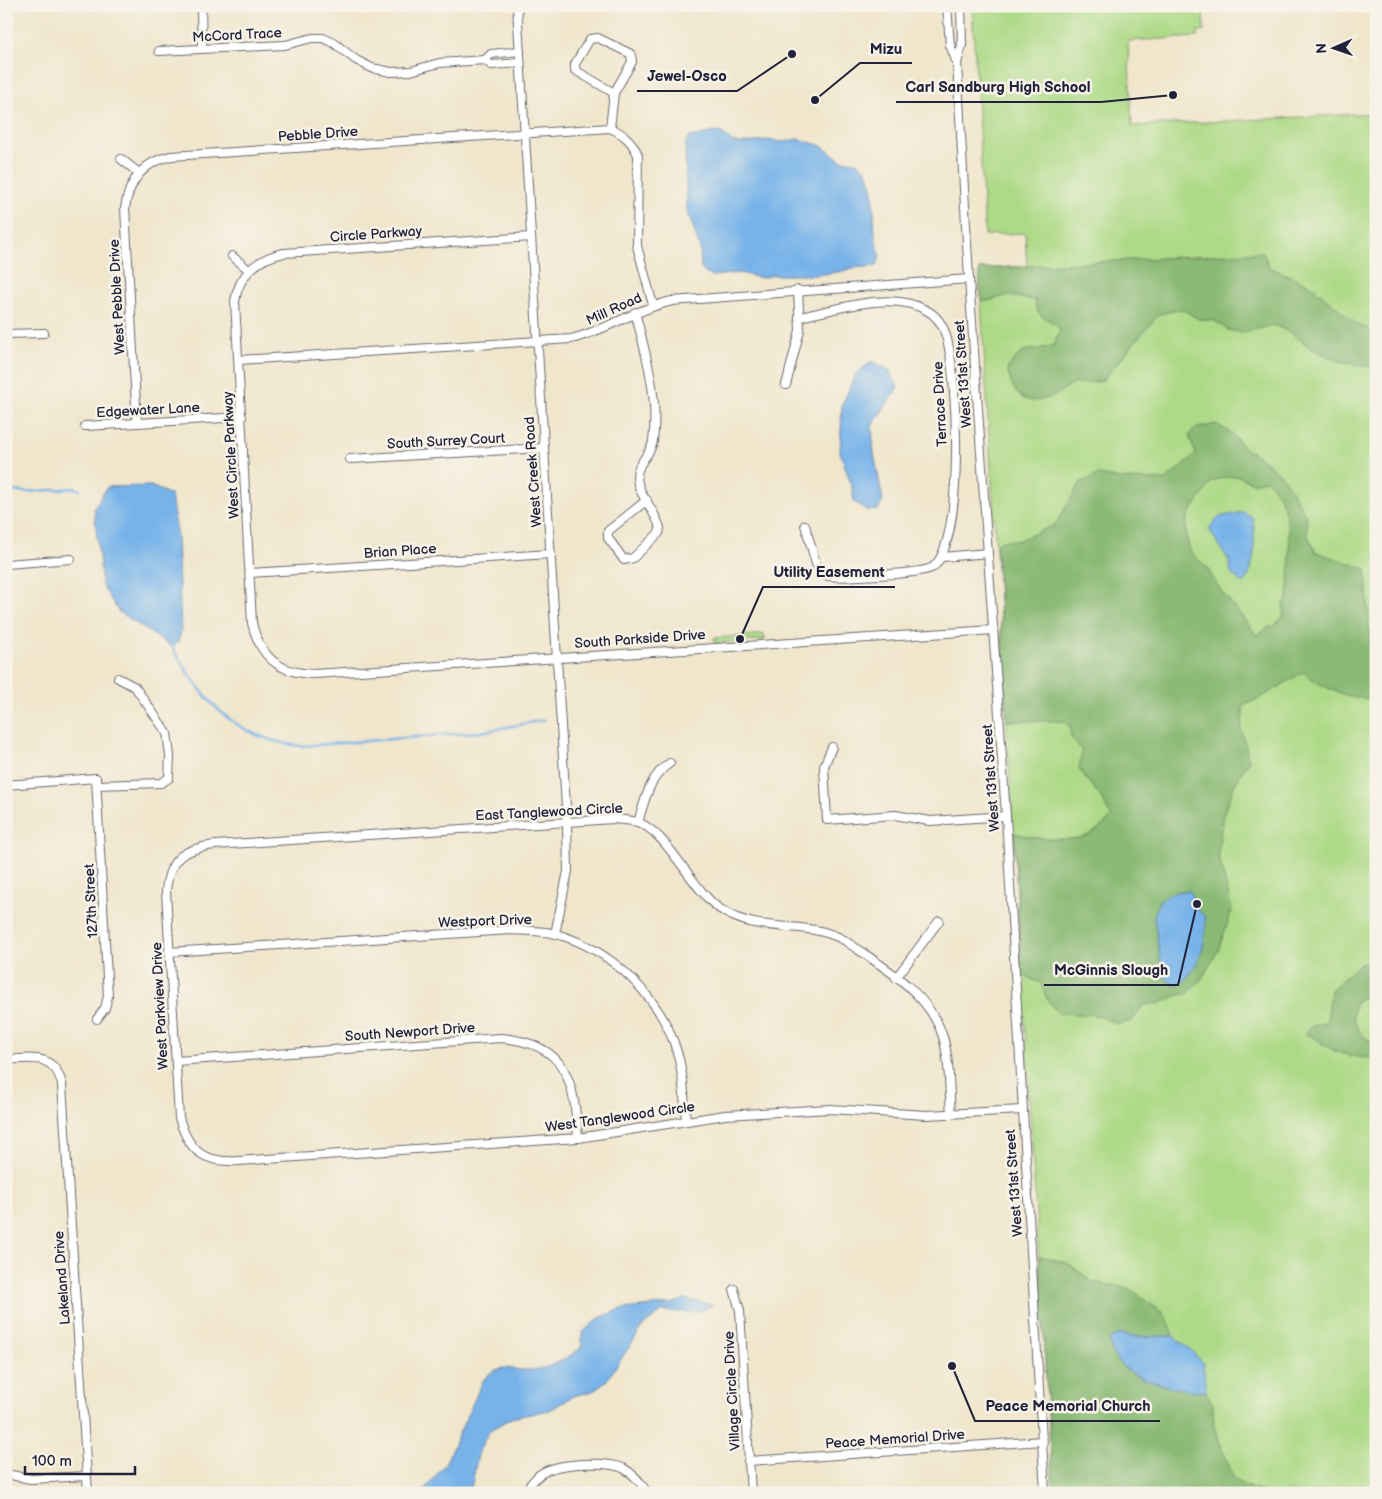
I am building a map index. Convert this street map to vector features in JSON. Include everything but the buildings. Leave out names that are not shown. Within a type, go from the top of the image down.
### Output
[{"type":"street","points":[[201,6],[202,48]]},
{"type":"street","name":"West Creek Road","points":[[517,6],[567,823],[568,871],[556,934]]},
{"type":"street","name":"West 131st Street","points":[[947,6],[950,45],[956,62],[968,280],[1006,816],[1045,1493]]},
{"type":"street","name":"West 131st Street","points":[[956,62],[962,44],[960,6]]},
{"type":"street","name":"McCord Trace","points":[[159,52],[202,48],[215,50],[285,45],[312,38],[323,38],[334,43],[356,60],[372,68],[391,72],[411,71],[439,63],[485,60],[491,54],[520,51]]},
{"type":"street","points":[[614,93],[575,70],[575,64],[590,39],[598,38],[631,54],[632,62],[614,93],[610,128],[626,137],[634,145],[638,155],[637,246],[653,305]]},
{"type":"street","name":"McCord Trace","points":[[485,60],[491,65],[520,63]]},
{"type":"street","name":"Pebble Drive","points":[[140,173],[158,159],[171,156],[610,128]]},
{"type":"street","points":[[121,159],[140,173]]},
{"type":"street","name":"West Pebble Drive","points":[[137,423],[125,208],[127,195],[140,173]]},
{"type":"street","name":"Circle Parkway","points":[[249,270],[271,255],[284,253],[531,236]]},
{"type":"street","points":[[232,256],[249,270]]},
{"type":"street","name":"West Circle Parkway","points":[[249,270],[237,290],[235,301],[252,623],[258,643],[271,661],[289,671]]},
{"type":"street","name":"Mill Road","points":[[239,360],[571,339],[588,334],[653,305],[672,301],[798,290],[968,280]]},
{"type":"street","points":[[786,385],[800,330],[798,290]]},
{"type":"street","name":"Terrace Drive","points":[[799,317],[868,304],[902,302],[934,315],[941,325],[947,341],[955,396],[956,475],[951,517],[942,557]]},
{"type":"street","points":[[635,312],[648,362],[653,396],[653,440],[651,448],[640,465],[637,477],[659,524],[659,533],[633,558],[624,560],[608,538],[608,531],[647,500]]},
{"type":"street","points":[[6,334],[44,333]]},
{"type":"street","name":"Edgewater Lane","points":[[85,426],[242,417]]},
{"type":"street","name":"South Surrey Court","points":[[350,459],[543,448]]},
{"type":"street","points":[[805,524],[816,564],[828,576],[927,570],[934,567],[942,557],[988,553]]},
{"type":"street","name":"Brian Place","points":[[250,573],[551,554]]},
{"type":"street","points":[[6,564],[71,559]]},
{"type":"street","name":"South Parkside Drive","points":[[289,671],[314,674],[993,630]]},
{"type":"street","points":[[6,785],[96,782],[161,783],[169,778],[171,770],[169,740],[163,726],[135,687],[118,678]]},
{"type":"street","points":[[832,747],[824,766],[827,820],[894,815],[930,821],[1006,816]]},
{"type":"street","points":[[638,822],[652,783],[660,769],[670,763]]},
{"type":"street","name":"127th Street","points":[[96,782],[108,996],[105,1008],[97,1019]]},
{"type":"street","name":"East Tanglewood Circle","points":[[176,858],[200,847],[215,845],[614,819],[638,822],[660,839],[705,896],[719,908],[747,922],[763,926],[803,927],[831,933],[896,978],[928,1005],[938,1024],[946,1054],[951,1114]]},
{"type":"street","name":"West Parkview Drive","points":[[176,858],[167,878],[166,890],[169,952],[180,1118],[194,1151]]},
{"type":"street","points":[[896,978],[939,921]]},
{"type":"street","name":"Westport Drive","points":[[169,952],[510,930],[556,934],[607,958],[643,990],[670,1034],[677,1052],[682,1072],[686,1120]]},
{"type":"street","name":"South Newport Drive","points":[[176,1061],[501,1038],[522,1040],[544,1050],[558,1062],[569,1079],[575,1096],[578,1138]]},
{"type":"street","name":"Lakeland Drive","points":[[6,1060],[35,1058],[52,1065],[59,1072],[62,1084],[88,1493]]},
{"type":"street","name":"West Tanglewood Circle","points":[[194,1151],[204,1156],[232,1162],[578,1138],[725,1115],[830,1109],[926,1115],[1022,1110]]},
{"type":"street","name":"Village Circle Drive","points":[[734,1289],[740,1311],[751,1493]]},
{"type":"street","name":"Peace Memorial Drive","points":[[748,1461],[1043,1441]]},
{"type":"street","points":[[525,1493],[532,1481],[546,1471],[562,1467],[609,1463],[624,1468],[639,1480],[647,1493]]},
{"type":"street","points":[[6,1474],[31,1479],[86,1476]]},
{"type":"green space","points":[[972,6],[1203,6],[1204,31],[1198,31],[1198,37],[1128,41],[1132,126],[1376,113],[1376,1493],[1053,1493],[979,269],[1027,266],[1025,233],[985,235]]},
{"type":"green space","points":[[1263,252],[1269,267],[1311,285],[1356,324],[1368,329],[1376,336],[1376,369],[1336,360],[1312,349],[1293,334],[1274,325],[1243,333],[1228,330],[1215,321],[1198,319],[1183,309],[1159,314],[1102,381],[1074,384],[1054,396],[1035,401],[1028,400],[1022,398],[1017,393],[1007,369],[1023,352],[1054,345],[1060,331],[1052,322],[1038,312],[1035,300],[1010,296],[981,301],[979,269]]},
{"type":"green space","points":[[1216,424],[1231,433],[1244,448],[1264,460],[1283,477],[1306,515],[1308,536],[1316,552],[1366,569],[1373,699],[1354,697],[1336,692],[1303,672],[1259,699],[1244,704],[1241,728],[1249,760],[1235,784],[1223,815],[1218,853],[1232,910],[1218,951],[1201,980],[1187,994],[1178,995],[1161,1003],[1144,1005],[1132,1021],[1117,1024],[1097,1015],[1058,1013],[1047,999],[1041,983],[1022,975],[1014,833],[1046,838],[1079,838],[1096,830],[1111,817],[1102,799],[1079,769],[1082,750],[1071,737],[1070,726],[1063,721],[1007,721],[996,544],[1006,540],[1017,541],[1055,525],[1081,482],[1098,475],[1122,479],[1166,480],[1196,454],[1189,436],[1194,429]],"holes":[[[1238,476],[1253,483],[1266,480],[1276,491],[1287,519],[1289,535],[1290,568],[1288,598],[1284,603],[1283,617],[1273,627],[1270,626],[1257,635],[1221,591],[1207,568],[1191,553],[1186,536],[1187,518],[1211,482],[1225,477]],[[1194,901],[1198,910],[1205,917],[1205,933],[1202,948],[1190,975],[1161,963],[1154,917]]]},
{"type":"green space","points":[[764,634],[765,640],[715,643],[714,638]]},
{"type":"green space","points":[[1376,959],[1376,993],[1368,993],[1364,998],[1358,999],[1355,1006],[1354,1019],[1359,1031],[1369,1040],[1376,1043],[1376,1057],[1343,1054],[1306,1034],[1310,1027],[1327,1022],[1331,990],[1358,965]]},
{"type":"green space","points":[[1039,1256],[1068,1263],[1092,1282],[1128,1288],[1163,1313],[1170,1325],[1173,1336],[1132,1337],[1121,1334],[1155,1383],[1206,1392],[1213,1404],[1214,1427],[1234,1479],[1248,1487],[1266,1493],[1053,1493]]},
{"type":"water","points":[[715,132],[722,133],[732,142],[740,144],[767,140],[783,142],[797,139],[820,145],[841,160],[856,162],[867,170],[873,190],[875,236],[880,256],[877,266],[815,275],[774,275],[760,278],[740,273],[712,276],[705,273],[701,268],[700,248],[687,209],[685,152],[686,142],[690,137]]},
{"type":"water","points":[[872,361],[890,371],[898,387],[872,426],[874,454],[883,500],[878,510],[868,511],[854,502],[852,487],[840,452],[842,405],[855,375]]},
{"type":"water","points":[[151,486],[171,495],[177,537],[181,631],[178,643],[172,647],[119,612],[102,586],[94,508],[107,487]]},
{"type":"water","points":[[1244,512],[1253,518],[1254,544],[1251,569],[1244,584],[1231,573],[1229,561],[1209,529],[1218,517]]},
{"type":"water","points":[[1190,891],[1198,910],[1205,917],[1206,926],[1201,953],[1193,970],[1181,984],[1172,984],[1163,976],[1154,917],[1159,901],[1170,894]]},
{"type":"water","points":[[684,1299],[712,1305],[695,1312],[663,1311],[644,1325],[607,1380],[593,1391],[573,1396],[550,1410],[511,1418],[490,1430],[479,1450],[470,1493],[422,1493],[445,1464],[484,1379],[490,1373],[506,1368],[530,1370],[550,1366],[581,1348],[583,1332],[599,1318],[622,1309],[672,1304]]},
{"type":"water","points":[[1121,1334],[1132,1337],[1173,1336],[1190,1349],[1203,1363],[1206,1392],[1162,1385],[1132,1372],[1120,1363],[1112,1352],[1110,1339]]},
{"type":"waterway","points":[[6,491],[27,492],[76,488],[80,490]]},
{"type":"waterway","points":[[172,647],[197,685],[224,715],[240,727],[258,736],[279,742],[302,746],[481,732],[544,720]]},
{"type":"place","name":"Jewel-Osco","points":[[792,54]]},
{"type":"place","name":"Carl Sandburg High School","points":[[1173,95]]},
{"type":"place","name":"Mizu","points":[[815,100]]},
{"type":"place","name":"Utility Easement","points":[[740,639]]},
{"type":"place","name":"McGinnis Slough","points":[[1197,904]]},
{"type":"place","name":"Peace Memorial Church","points":[[952,1366]]}]
